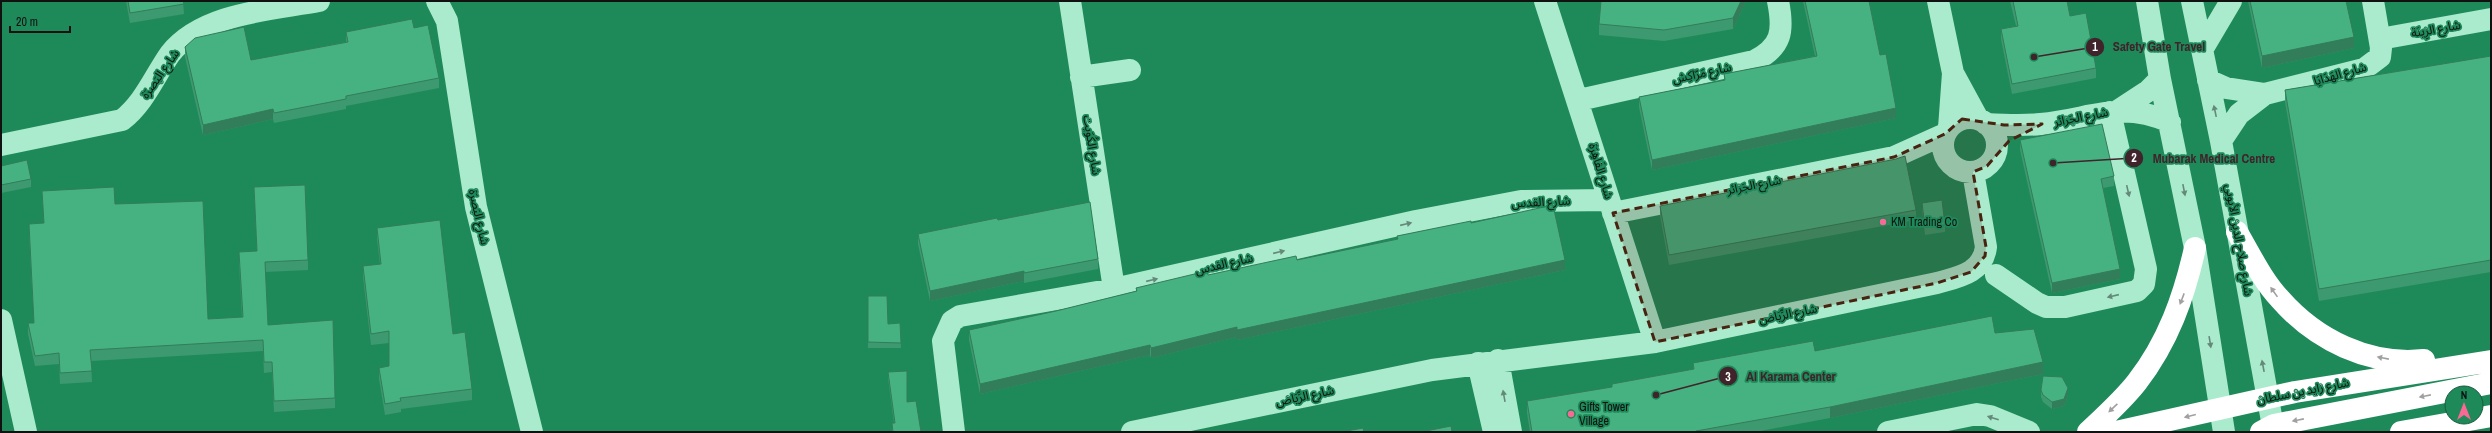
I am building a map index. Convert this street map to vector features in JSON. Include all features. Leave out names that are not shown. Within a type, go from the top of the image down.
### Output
[{"type":"highway","points":[[2237,232],[2279,299],[2305,324],[2342,346],[2387,359],[2413,361],[2491,353]]},
{"type":"highway","points":[[2088,432],[2118,403],[2153,360],[2175,318],[2186,287],[2195,248]]},
{"type":"highway","name":"شارع زايد بن سلطان","points":[[2116,432],[2269,397],[2363,380],[2491,361]]},
{"type":"highway","points":[[2270,430],[2491,383]]},
{"type":"highway","points":[[2246,432],[2254,424],[2269,397]]},
{"type":"highway","points":[[2401,432],[2491,416]]},
{"type":"street","name":"شارع البَصرَة","points":[[1,145],[108,125],[122,120],[134,110],[171,54],[186,38],[202,28],[225,20],[319,1]]},
{"type":"street","name":"شارع البَصرَة","points":[[437,1],[447,21],[476,207],[532,432]]},
{"type":"street","name":"شارع الكُوَيت","points":[[1070,1],[1114,289]]},
{"type":"street","name":"شارع القَاهِرَة","points":[[1545,1],[1579,100],[1611,207],[1655,342]]},
{"type":"street","name":"شارع مَرّاكِش","points":[[1579,100],[1754,61],[1770,53],[1778,42],[1780,24],[1778,1]]},
{"type":"street","points":[[1938,1],[1953,73],[1947,131],[1943,142],[1948,160],[1959,170],[1973,172],[1987,166],[1995,154],[1996,137],[1982,122],[1953,73]]},
{"type":"street","points":[[2147,1],[2160,79],[2195,248],[2224,432]]},
{"type":"street","name":"شارع صلاح الدين الأيوبي","points":[[2192,1],[2221,141],[2269,397],[2270,430]]},
{"type":"street","points":[[2202,50],[2231,1]]},
{"type":"street","name":"شارع الهَدَايَا","points":[[2208,80],[2226,88],[2265,94],[2364,69],[2380,57],[2380,39],[2373,1]]},
{"type":"street","name":"شارع الزِينَة","points":[[2380,39],[2491,19]]},
{"type":"street","points":[[1081,77],[1130,70]]},
{"type":"street","name":"شارع الجَزائر","points":[[2115,111],[2148,90],[2160,79]]},
{"type":"street","name":"شارع الهَدَايَا","points":[[2221,141],[2239,114],[2265,94]]},
{"type":"street","points":[[1996,275],[2037,303],[2054,307],[2137,290],[2144,284],[2146,269],[2115,111]]},
{"type":"street","name":"شارع الجَزائر","points":[[1995,154],[2024,131],[2042,124],[2115,111],[2148,114],[2170,122]]},
{"type":"street","points":[[1947,131],[1962,119],[1982,122]]},
{"type":"street","name":"شارع الجَزائر","points":[[1982,122],[2042,124]]},
{"type":"street","name":"شارع الجَزائر","points":[[1894,157],[1947,131]]},
{"type":"street","name":"شارع الجَزائر","points":[[1611,207],[1894,157],[1948,160]]},
{"type":"street","name":"شارع الرِّيَاض","points":[[1132,432],[1432,370],[1655,342],[1937,284],[1971,272],[1985,256],[1986,247],[1973,172]]},
{"type":"street","name":"شارع القدس","points":[[954,432],[943,341],[952,321],[973,312],[1114,289],[1416,221],[1521,201],[1611,207]]},
{"type":"street","points":[[1,320],[26,432]]},
{"type":"street","points":[[1488,362],[1494,432]]},
{"type":"street","points":[[1488,362],[1511,432]]},
{"type":"street","points":[[1888,432],[1977,414],[1990,416],[2029,432]]},
{"type":"highlighted area","points":[[1962,119],[2004,125],[2042,124],[2009,141],[1987,166],[1973,172],[1986,247],[1985,256],[1971,272],[1937,283],[1655,342],[1613,213],[1894,157],[1945,134]]},
{"type":"building","points":[[128,1],[183,1],[184,4],[130,13]]},
{"type":"building","points":[[1601,1],[1741,1],[1733,18],[1664,30],[1599,24]]},
{"type":"building","points":[[1805,1],[1869,1],[1880,55],[1886,54],[1896,108],[1652,160],[1639,97],[1725,80],[1724,74],[1817,56]]},
{"type":"building","points":[[2013,1],[2067,1],[2070,16],[2086,13],[2096,68],[2012,84],[2001,29],[2018,26]]},
{"type":"building","points":[[2250,1],[2346,1],[2354,37],[2262,56]]},
{"type":"building","points":[[412,19],[414,28],[428,25],[439,78],[346,96],[346,99],[274,113],[273,109],[203,125],[185,47],[195,38],[244,27],[251,60],[348,42],[346,32]]},
{"type":"building","points":[[2491,56],[2491,260],[2319,289],[2285,90]]},
{"type":"building","points":[[2102,124],[2114,176],[2101,179],[2120,269],[2052,283],[2020,140]]},
{"type":"building","points":[[1905,156],[1916,210],[1669,255],[1660,206]]},
{"type":"building","points":[[27,160],[31,179],[1,185],[1,166]]},
{"type":"building","points":[[305,185],[308,260],[265,262],[268,325],[333,320],[335,398],[274,401],[272,362],[264,362],[263,340],[90,350],[92,371],[60,373],[59,353],[35,356],[28,323],[34,323],[29,224],[44,223],[42,191],[114,187],[115,204],[203,201],[208,319],[243,317],[239,252],[257,251],[254,187]]},
{"type":"building","points":[[1942,200],[1945,225],[1925,227],[1922,203]]},
{"type":"building","points":[[1090,202],[1098,259],[1024,273],[1024,271],[930,291],[918,234],[997,218],[998,220]]},
{"type":"building","points":[[1553,205],[1565,260],[1237,330],[1237,327],[1151,348],[1150,345],[980,384],[969,330],[1137,291],[1136,288],[1207,271],[1208,275],[1296,256],[1297,260],[1398,239],[1397,236],[1471,221],[1471,223]]},
{"type":"building","points":[[440,220],[453,334],[465,332],[472,389],[400,398],[401,401],[385,404],[379,368],[389,366],[389,331],[371,334],[363,266],[381,264],[377,228]]},
{"type":"building","points":[[868,296],[887,296],[888,324],[900,323],[901,343],[868,342]]},
{"type":"building","points":[[1992,316],[1995,333],[2034,329],[2043,362],[1830,407],[1696,432],[1532,432],[1527,401],[1612,387],[1612,384],[1694,369],[1693,363],[1813,341],[1815,351]]},
{"type":"building","points":[[907,371],[907,402],[916,401],[921,432],[893,432],[892,423],[895,423],[888,372]]},
{"type":"building","points":[[2043,376],[2062,377],[2068,388],[2064,399],[2052,402],[2043,395],[2041,390]]},
{"type":"building","points":[[1451,426],[1452,432],[1421,432]]},
{"type":"building","points":[[1363,428],[1364,432],[1341,432]]},
{"type":"place","name":"Safety Gate Travel","points":[[2034,57]]},
{"type":"place","name":"Mubarak Medical Centre","points":[[2053,163]]},
{"type":"place","name":"KM Trading Co","points":[[1883,222]]},
{"type":"place","name":"Al Karama Center","points":[[1656,395]]},
{"type":"place","name":"Gifts Tower Village","points":[[1571,414]]}]
